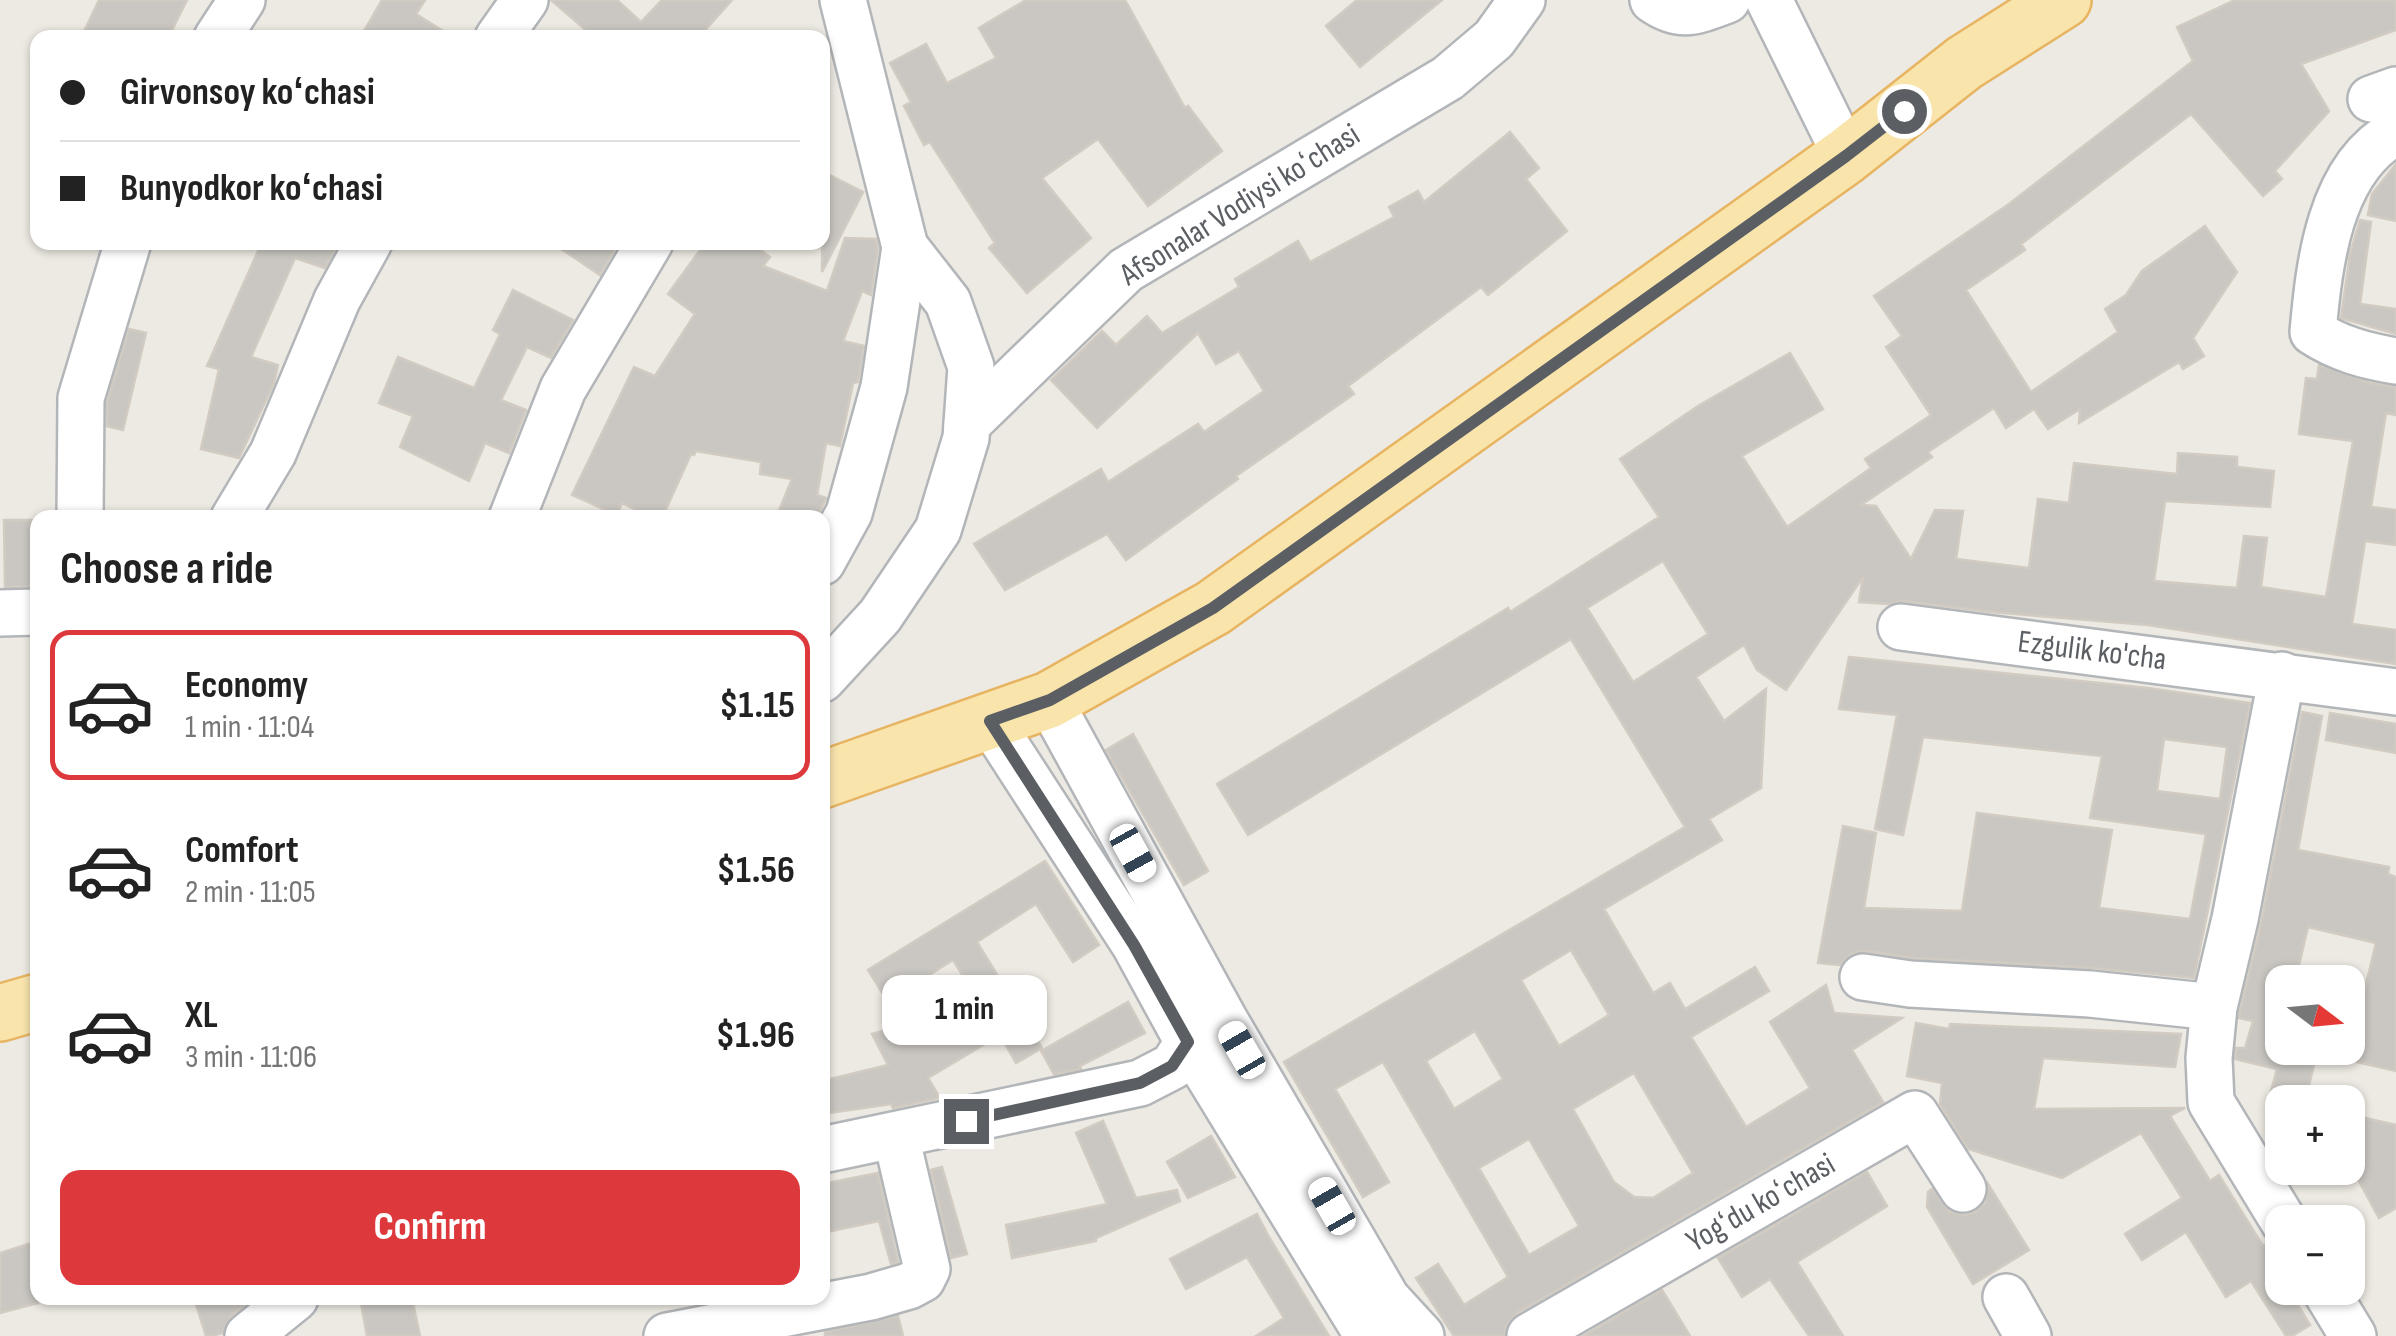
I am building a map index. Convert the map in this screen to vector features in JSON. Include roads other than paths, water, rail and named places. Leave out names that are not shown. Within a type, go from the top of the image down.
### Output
[{"type":"main road","points":[[830,777],[1050,700],[1213,608],[1846,156],[1964,64],[2063,0]]},
{"type":"main road","points":[[0,1013],[30,1004]]},
{"type":"street","points":[[221,30],[242,0]]},
{"type":"street","points":[[503,30],[524,0]]},
{"type":"street","name":"Afsonalar Vodiysi koʻchasi","points":[[967,424],[1126,270],[1448,78],[1494,40],[1522,0]]},
{"type":"street","points":[[1653,0],[1687,14],[1727,0]]},
{"type":"street","points":[[1769,0],[1846,156]]},
{"type":"street","points":[[830,547],[849,513],[884,387],[905,247],[848,16]]},
{"type":"street","points":[[2388,107],[2360,166],[2336,204],[2313,332],[2331,344],[2365,356],[2396,361]]},
{"type":"street","points":[[830,670],[880,616],[938,530],[966,438],[971,366],[948,302],[905,247]]},
{"type":"street","points":[[80,510],[81,398],[126,250]]},
{"type":"street","points":[[239,510],[272,454],[337,300],[365,250]]},
{"type":"street","points":[[515,510],[563,389],[645,250]]},
{"type":"street","points":[[0,613],[30,612]]},
{"type":"street","name":"Ezgulik ko'cha","points":[[1901,627],[2396,692]]},
{"type":"street","points":[[2274,1205],[2211,1102],[2209,1058],[2214,1007],[2282,675]]},
{"type":"street","points":[[1050,700],[1224,1019],[1386,1299],[1421,1336]]},
{"type":"street","points":[[990,721],[1134,945],[1188,1042],[1368,1336]]},
{"type":"street","points":[[1863,977],[2214,1007]]},
{"type":"street","points":[[830,1148],[1140,1083],[1172,1066],[1188,1042]]},
{"type":"street","name":"Yogʻdu koʻchasi","points":[[1530,1336],[1915,1114],[1963,1189]]},
{"type":"street","points":[[830,1305],[910,1286],[922,1279],[927,1269],[896,1136]]},
{"type":"street","points":[[248,1336],[286,1305]]},
{"type":"street","points":[[668,1336],[829,1305]]},
{"type":"street","points":[[2335,1305],[2354,1336]]}]
